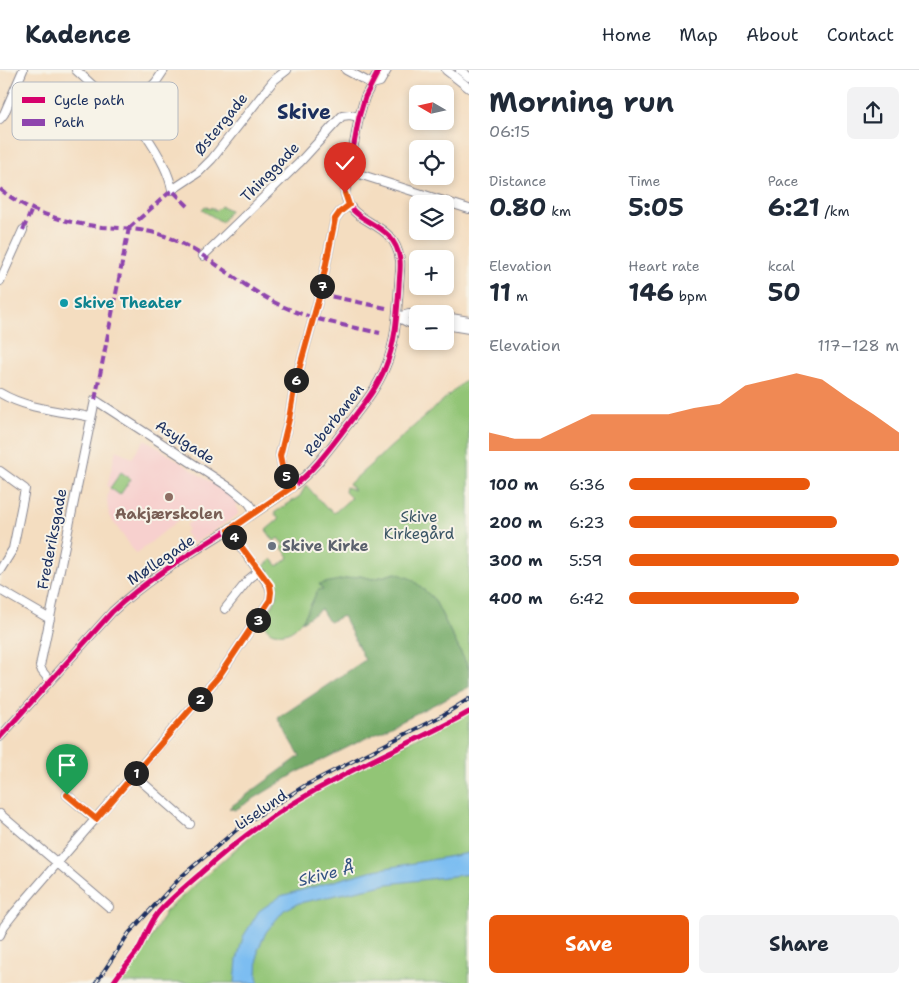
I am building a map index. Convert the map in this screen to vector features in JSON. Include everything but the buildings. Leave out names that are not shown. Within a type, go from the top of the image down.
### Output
[{"type":"street","points":[[18,82],[23,70]]},
{"type":"street","points":[[77,70],[90,82]]},
{"type":"street","points":[[156,82],[164,70]]},
{"type":"street","name":"Østergade","points":[[148,140],[171,182],[172,190],[199,172],[212,159],[274,80],[286,70]]},
{"type":"street","points":[[346,70],[372,84],[380,82],[387,70]]},
{"type":"street","points":[[292,487],[283,470],[280,456],[295,384],[314,318],[335,219],[349,205],[345,196],[345,188],[359,117],[379,70]]},
{"type":"street","points":[[446,70],[469,88]]},
{"type":"street","points":[[460,70],[469,77]]},
{"type":"street","points":[[0,118],[4,114],[12,95]]},
{"type":"street","name":"Thinggade","points":[[204,256],[299,163],[342,116],[359,117]]},
{"type":"street","points":[[362,175],[469,209]]},
{"type":"street","name":"Reberbanen","points":[[229,530],[292,487],[321,460],[380,381],[389,358],[397,317],[400,263],[396,247],[387,233],[359,216],[349,205]]},
{"type":"street","points":[[0,281],[23,230]]},
{"type":"street","points":[[397,317],[409,314]]},
{"type":"street","points":[[397,317],[409,323]]},
{"type":"street","points":[[454,318],[469,321]]},
{"type":"street","points":[[454,326],[469,329]]},
{"type":"street","points":[[0,394],[26,405],[91,417]]},
{"type":"street","name":"Frederiksgade","points":[[50,681],[40,666],[95,400]]},
{"type":"street","name":"Asylgade","points":[[95,400],[232,489],[249,503],[255,512]]},
{"type":"street","points":[[0,471],[25,489],[13,549],[0,570]]},
{"type":"street","points":[[0,935],[4,926],[15,912],[219,676],[270,600],[270,585],[229,530]]},
{"type":"street","name":"Møllegade","points":[[0,737],[112,612],[134,592],[229,530]]},
{"type":"street","points":[[225,609],[249,579],[260,570]]},
{"type":"street","points":[[0,590],[50,619]]},
{"type":"street","points":[[134,775],[190,824]]},
{"type":"street","points":[[67,795],[96,819]]},
{"type":"street","points":[[0,814],[59,862],[109,907]]},
{"type":"shaded area","name":"Aakjærskolen","points":[[145,439],[227,493],[238,504],[235,506],[239,514],[193,544],[185,532],[188,530],[186,525],[192,521],[186,514],[136,554],[109,516],[107,501],[109,487],[107,487],[116,450],[132,458]]},
{"type":"green space","points":[[205,206],[210,209],[211,207],[216,211],[221,206],[230,210],[222,222],[202,210]]},
{"type":"green space","name":"Skive Kirkegård","points":[[469,377],[469,669],[434,599],[396,573],[373,579],[360,576],[320,585],[323,590],[318,590],[307,612],[297,626],[291,631],[283,633],[274,633],[269,630],[265,626],[264,621],[273,605],[276,588],[263,567],[272,559],[278,566],[289,557],[282,548],[283,544],[278,538],[274,541],[266,530],[279,519],[274,513],[300,496],[306,485],[327,509],[329,508],[334,513],[351,498],[345,492],[346,487],[354,490],[349,484]]},
{"type":"green space","points":[[121,472],[131,479],[120,495],[110,488]]},
{"type":"green space","points":[[396,573],[412,579],[434,599],[469,669],[469,687],[296,773],[235,810],[229,808],[300,756],[278,718],[365,660],[343,616],[329,622],[321,609],[302,622],[318,590],[323,589],[319,584],[360,576],[373,579]]},
{"type":"green space","points":[[469,709],[469,983],[117,983],[144,951],[166,911],[257,830],[312,794]]},
{"type":"water","points":[[469,853],[469,874],[388,884],[299,903],[284,910],[266,932],[258,950],[257,977],[259,983],[235,983],[237,960],[243,937],[259,911],[281,896],[370,871]]},
{"type":"railway","points":[[96,983],[129,933],[182,876],[241,826],[306,785],[443,715],[469,699]]},
{"type":"marked path","points":[[0,189],[23,205],[62,220],[159,234],[202,255],[256,292],[283,307],[324,321],[380,333]]},
{"type":"marked path","points":[[129,228],[172,190],[190,208]]},
{"type":"marked path","points":[[23,230],[32,209]]},
{"type":"marked path","points":[[95,400],[129,228]]},
{"type":"marked path","points":[[320,294],[386,308]]},
{"type":"cycle path","points":[[0,737],[112,612],[133,594],[177,562],[270,503],[301,480],[323,456],[365,403],[382,375],[394,338],[398,307],[400,260],[396,246],[390,237],[355,212],[349,204],[345,193],[359,117],[365,97],[379,70]]},
{"type":"cycle path","name":"Liselund","points":[[113,983],[138,950],[158,913],[178,893],[249,833],[321,787],[469,712]]},
{"type":"place","name":"Skive Theater","points":[[64,303]]},
{"type":"place","name":"Aakjærskolen","points":[[169,497]]},
{"type":"place","name":"Skive Kirke","points":[[272,546]]},
{"type":"district","name":"Skive","points":[[304,112]]},
{"type":"route","points":[[67,795],[96,819],[219,676],[270,600],[270,585],[229,530],[292,487],[283,470],[280,456],[295,384],[320,294],[335,219],[349,205],[345,193]]},
{"type":"water label","name":"Skive Å","points":[[326,874]]}]
